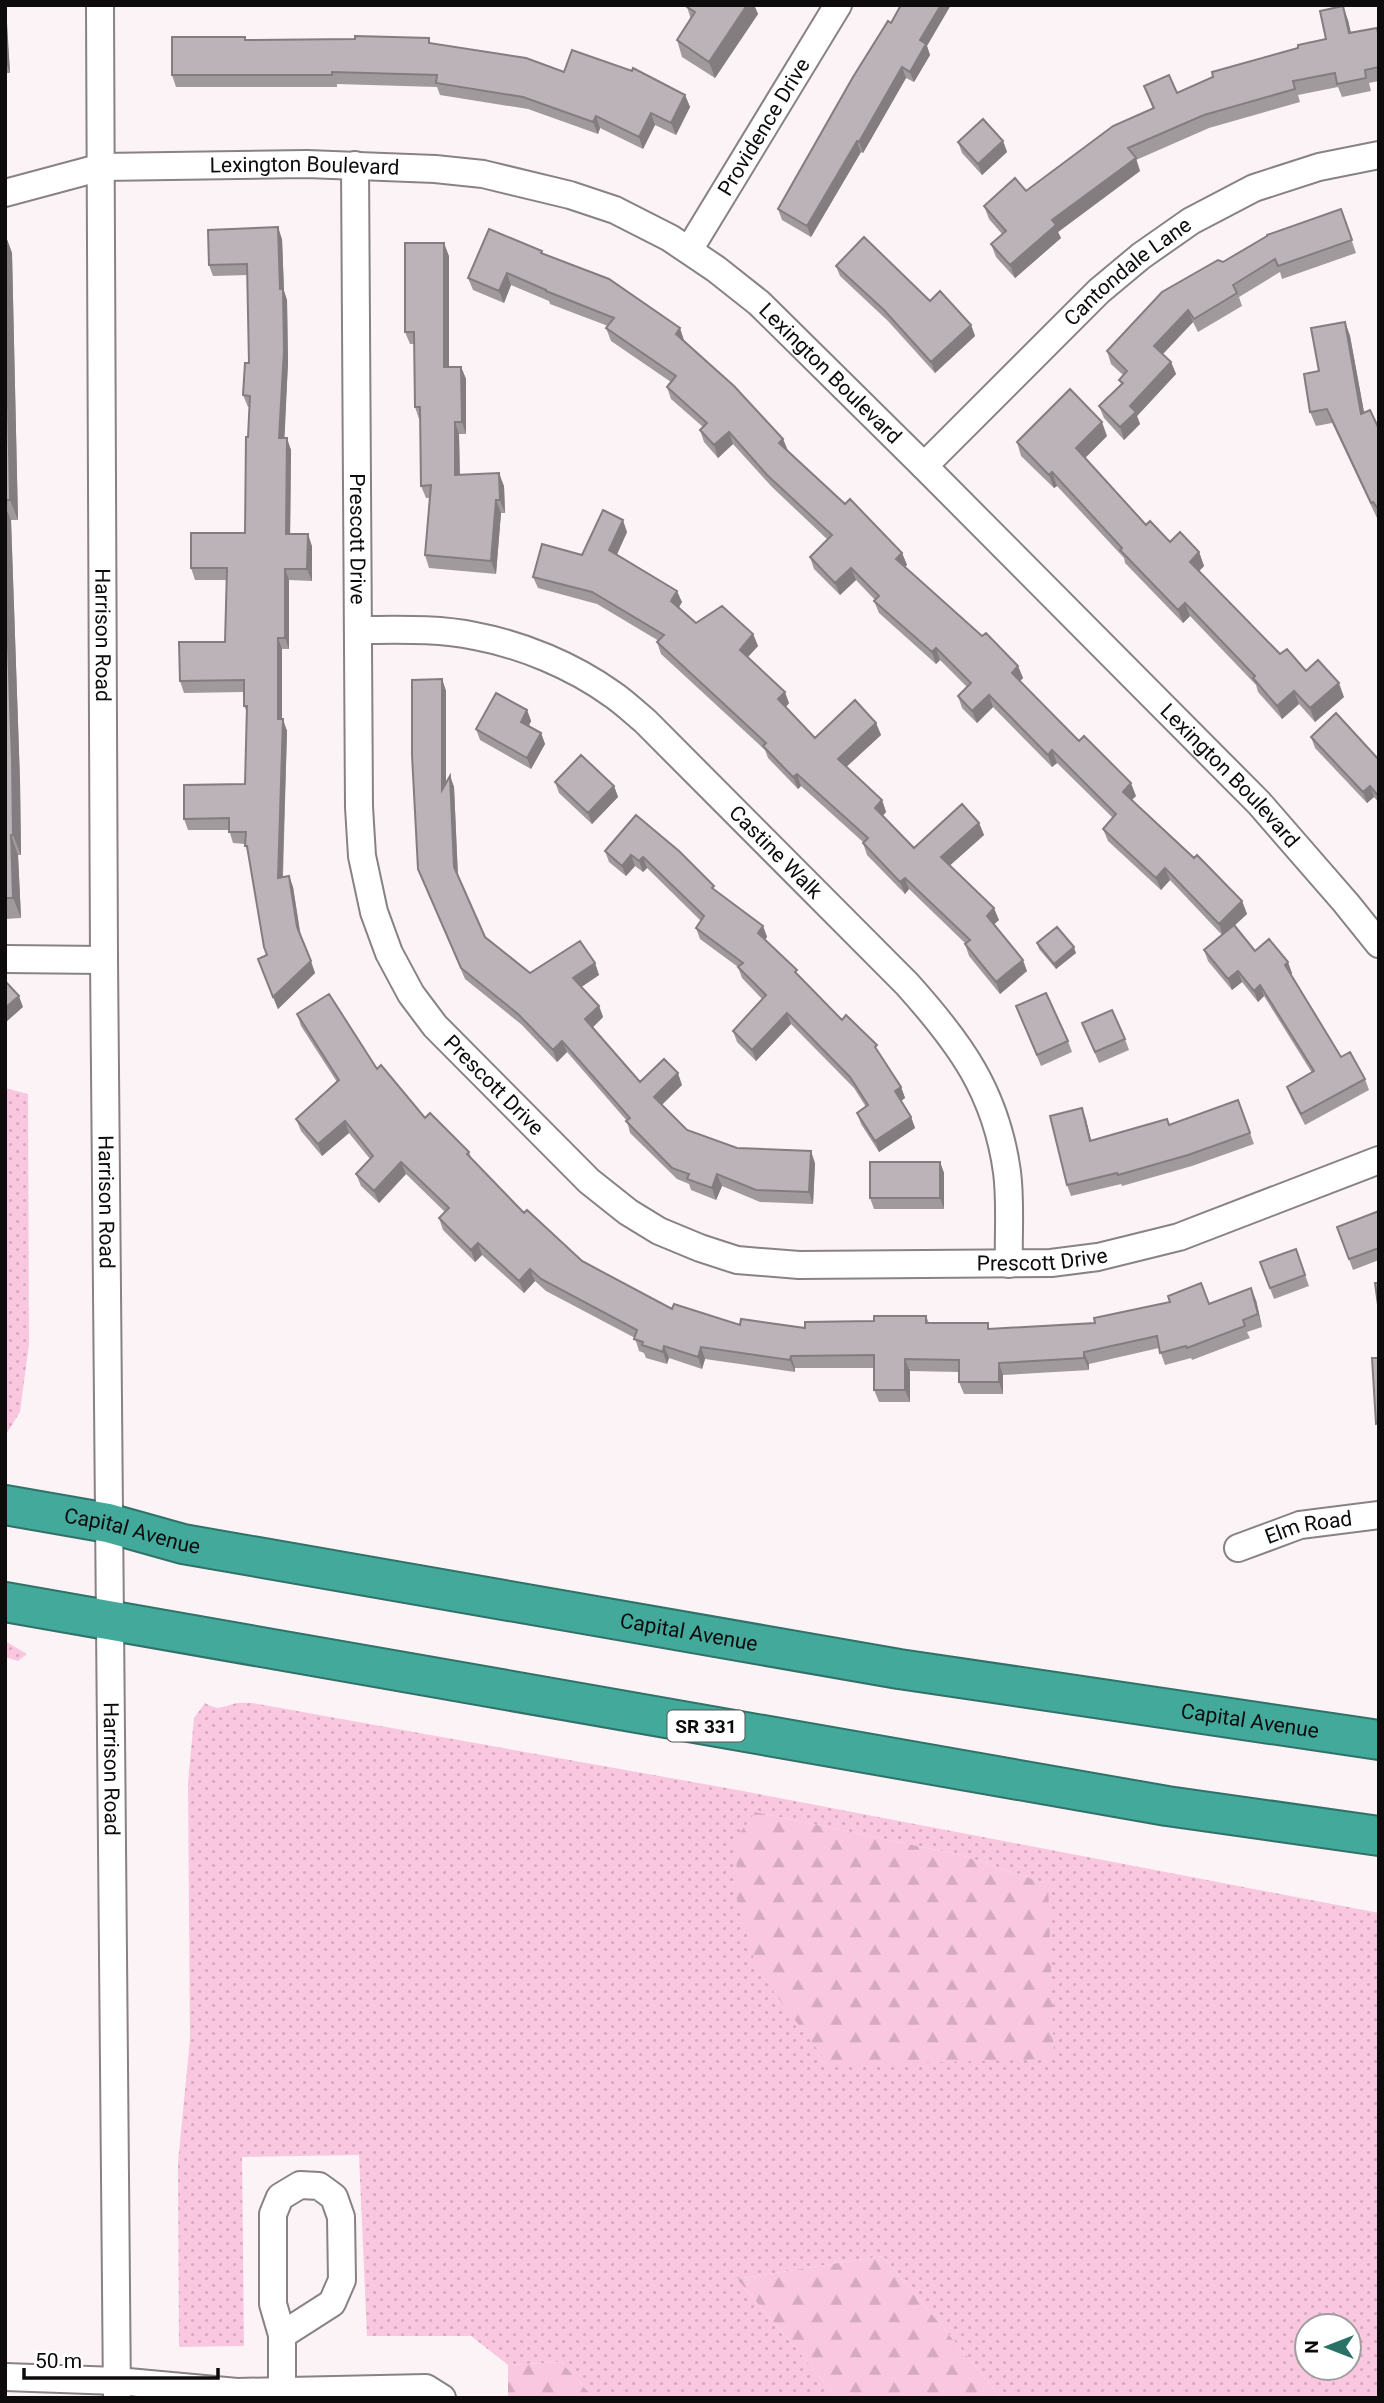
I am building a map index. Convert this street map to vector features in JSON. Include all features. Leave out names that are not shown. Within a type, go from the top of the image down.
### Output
[{"type":"highway","name":"Capital Avenue","points":[[5,1505],[108,1523],[183,1544],[899,1669],[1379,1740]]},
{"type":"highway","name":"SR 331","points":[[5,1602],[1153,1803],[1379,1836]]},
{"type":"street","name":"Harrison Road","points":[[100,5],[108,1523],[117,2389]]},
{"type":"street","name":"Providence Drive","points":[[689,250],[838,5]]},
{"type":"street","name":"Cantondale Lane","points":[[923,466],[1099,291],[1141,256],[1191,221],[1254,188],[1319,167],[1379,155]]},
{"type":"street","name":"Lexington Boulevard","points":[[6,192],[102,167],[355,165],[435,169],[483,174],[570,195],[615,210],[670,238],[759,303],[923,466],[1259,803],[1379,944]]},
{"type":"street","name":"Prescott Drive","points":[[355,165],[362,856],[374,912],[389,953],[411,994],[435,1026],[589,1181],[628,1212],[659,1231],[737,1260],[799,1265],[1009,1265],[1063,1261],[1146,1246],[1179,1237],[1379,1160]]},
{"type":"street","name":"Castine Walk","points":[[358,630],[441,632],[474,635],[506,643],[577,673],[613,694],[645,721],[907,984],[940,1021],[963,1054],[983,1088],[998,1127],[1007,1175],[1009,1265]]},
{"type":"street","points":[[5,959],[104,960]]},
{"type":"street","name":"Elm Road","points":[[1238,1548],[1300,1525],[1379,1516]]},
{"type":"street","points":[[282,2335],[332,2303],[342,2280],[341,2217],[334,2197],[319,2186],[300,2185],[280,2197],[274,2214],[274,2304],[282,2335],[282,2390]]},
{"type":"street","points":[[5,2377],[117,2389],[237,2395],[282,2390],[320,2394],[426,2388],[442,2398]]},
{"type":"green space","points":[[5,1088],[28,1094],[29,1344],[20,1412],[5,1436]]},
{"type":"green space","points":[[5,1641],[27,1654],[18,1661],[5,1657]]},
{"type":"green space","points":[[205,1703],[219,1708],[237,1703],[252,1703],[743,1791],[1379,1913],[1379,2398],[1002,2398],[883,2256],[737,2279],[838,2398],[594,2398],[561,2362],[508,2365],[471,2336],[367,2336],[359,2155],[242,2157],[244,2346],[179,2347],[178,2162],[190,2039],[188,1783],[194,1718]],"holes":[[[755,1812],[961,1855],[1048,1884]]]},
{"type":"green space","points":[[755,1812],[961,1855],[1048,1884],[1054,2059],[829,2065],[757,1970],[736,1896],[737,1837]]},
{"type":"green space","points":[[883,2256],[1002,2398],[838,2398],[737,2279]]},
{"type":"green space","points":[[561,2362],[594,2398],[508,2398],[508,2365]]},
{"type":"building","points":[[747,5],[709,62],[677,40],[695,12],[687,7]]},
{"type":"building","points":[[901,5],[941,5],[920,40],[926,44],[910,72],[902,67],[807,226],[778,209],[853,77]]},
{"type":"building","points":[[1343,6],[1349,33],[1377,28],[1379,33],[1379,67],[1365,70],[1366,78],[1337,84],[1335,73],[1293,81],[1295,89],[1204,115],[1128,148],[1136,158],[1052,220],[1056,225],[1010,265],[991,244],[1006,231],[984,206],[1015,178],[1026,191],[1113,126],[1154,108],[1144,86],[1169,75],[1177,93],[1213,77],[1212,72],[1326,39],[1320,11]]},
{"type":"building","points":[[355,36],[429,38],[429,43],[526,58],[564,72],[572,50],[632,71],[633,68],[685,95],[671,123],[651,113],[639,137],[596,116],[593,122],[523,97],[436,83],[437,75],[332,72],[332,75],[172,75],[172,37],[245,37],[245,40],[355,39]]},
{"type":"building","points":[[983,119],[1003,141],[978,164],[958,142]]},
{"type":"building","points":[[1341,209],[1352,240],[1278,266],[1275,259],[1233,285],[1237,293],[1194,319],[1188,310],[1154,346],[1171,362],[1130,406],[1136,412],[1120,427],[1099,406],[1123,383],[1119,380],[1127,371],[1107,351],[1162,292],[1218,260],[1223,262],[1267,235]]},
{"type":"building","points":[[278,227],[284,350],[279,438],[287,438],[286,534],[308,534],[307,569],[285,569],[285,638],[278,638],[278,719],[283,719],[278,878],[289,876],[297,927],[311,961],[273,997],[258,959],[267,955],[245,846],[246,832],[229,832],[229,818],[184,819],[184,785],[245,784],[247,706],[244,706],[244,680],[180,681],[179,642],[225,642],[227,568],[191,568],[191,533],[245,533],[246,437],[250,396],[243,395],[245,363],[249,363],[247,264],[209,265],[208,230]]},
{"type":"building","points":[[489,229],[542,251],[541,253],[609,279],[680,328],[676,334],[734,386],[783,439],[779,443],[845,504],[850,499],[902,553],[896,559],[982,636],[986,633],[1018,666],[1012,673],[1079,741],[1084,736],[1131,783],[1123,792],[1194,858],[1197,855],[1242,901],[1219,924],[1165,868],[1156,878],[1103,829],[1116,814],[1052,750],[1048,755],[989,695],[972,711],[958,696],[971,683],[936,648],[932,652],[874,601],[879,596],[851,568],[835,583],[810,557],[832,535],[767,475],[729,432],[714,445],[700,430],[707,423],[667,387],[676,376],[606,328],[614,318],[507,273],[499,291],[468,278]]},
{"type":"building","points":[[864,237],[930,301],[940,291],[971,325],[931,362],[884,310],[836,266]]},
{"type":"building","points":[[405,243],[444,243],[444,367],[461,367],[462,422],[455,422],[455,475],[499,473],[500,500],[496,500],[491,561],[425,555],[431,485],[421,486],[420,407],[415,407],[414,332],[405,332]]},
{"type":"building","points":[[5,253],[10,500],[5,500]]},
{"type":"building","points":[[1345,322],[1361,414],[1370,410],[1379,429],[1379,510],[1371,503],[1327,409],[1310,412],[1304,374],[1319,371],[1311,328]]},
{"type":"building","points":[[1070,389],[1102,422],[1076,448],[1146,525],[1150,521],[1170,542],[1180,532],[1199,552],[1190,562],[1280,654],[1287,649],[1306,671],[1318,660],[1339,683],[1310,708],[1294,691],[1277,706],[1253,678],[1255,676],[1185,603],[1178,610],[1120,550],[1122,548],[1052,472],[1049,475],[1017,442]]},
{"type":"building","points":[[603,510],[623,520],[609,550],[677,591],[671,601],[696,623],[722,606],[753,634],[740,650],[785,692],[778,699],[815,738],[855,700],[876,723],[838,759],[882,800],[875,808],[914,848],[962,804],[979,823],[941,857],[994,908],[987,916],[1023,960],[996,982],[965,944],[970,940],[905,878],[900,882],[863,843],[868,838],[797,774],[793,777],[763,746],[766,743],[657,642],[664,635],[592,592],[533,577],[542,544],[582,555]]},
{"type":"building","points":[[5,560],[12,760],[13,898],[5,898]]},
{"type":"building","points":[[442,679],[442,790],[450,776],[454,867],[485,937],[530,973],[580,941],[595,963],[573,978],[599,1006],[585,1019],[640,1082],[664,1059],[678,1073],[654,1097],[687,1130],[737,1148],[811,1151],[809,1192],[756,1190],[717,1174],[712,1188],[687,1179],[689,1174],[672,1168],[626,1121],[630,1118],[562,1041],[553,1050],[518,1014],[461,968],[418,869],[412,755],[412,680]]},
{"type":"building","points":[[496,693],[527,710],[521,722],[541,733],[527,758],[476,729]]},
{"type":"building","points":[[1336,713],[1379,760],[1379,797],[1370,786],[1363,792],[1311,737]]},
{"type":"building","points":[[581,755],[614,786],[588,813],[555,782]]},
{"type":"building","points":[[636,815],[679,851],[714,886],[712,888],[763,926],[758,933],[797,970],[795,972],[842,1020],[846,1015],[877,1045],[875,1047],[901,1087],[895,1091],[911,1117],[875,1141],[857,1113],[868,1105],[850,1077],[787,1013],[752,1050],[733,1031],[766,995],[738,967],[743,963],[696,928],[704,916],[643,857],[639,861],[631,855],[622,866],[605,851]]},
{"type":"building","points":[[1234,925],[1255,951],[1269,939],[1288,962],[1285,965],[1341,1057],[1350,1052],[1365,1079],[1301,1114],[1287,1087],[1314,1071],[1260,985],[1254,991],[1238,971],[1228,979],[1204,950]]},
{"type":"building","points":[[1057,927],[1074,947],[1054,964],[1037,943]]},
{"type":"building","points":[[5,981],[19,996],[5,1008]]},
{"type":"building","points":[[1046,993],[1068,1041],[1037,1055],[1016,1006]]},
{"type":"building","points":[[329,994],[377,1069],[381,1065],[425,1118],[430,1113],[524,1213],[527,1210],[582,1261],[672,1309],[674,1304],[740,1325],[741,1319],[805,1328],[805,1322],[874,1321],[874,1316],[926,1316],[926,1323],[988,1323],[988,1329],[1095,1323],[1094,1318],[1170,1302],[1168,1296],[1201,1283],[1209,1304],[1251,1288],[1258,1314],[1243,1320],[1245,1326],[1187,1348],[1186,1346],[1160,1353],[1157,1336],[1084,1352],[1084,1358],[999,1363],[999,1382],[959,1382],[959,1360],[905,1359],[905,1390],[874,1390],[874,1355],[791,1356],[790,1360],[701,1347],[698,1357],[664,1346],[663,1352],[642,1345],[643,1342],[634,1339],[637,1330],[541,1279],[530,1269],[519,1281],[478,1243],[471,1250],[439,1218],[449,1208],[401,1162],[374,1191],[356,1174],[373,1156],[345,1121],[318,1144],[296,1119],[339,1080],[297,1014]]},
{"type":"building","points":[[1112,1010],[1125,1039],[1095,1052],[1082,1023]]},
{"type":"building","points":[[1238,1100],[1250,1133],[1188,1155],[1118,1175],[1117,1173],[1067,1185],[1050,1116],[1082,1108],[1090,1141],[1167,1119],[1169,1125]]},
{"type":"building","points":[[870,1162],[940,1162],[940,1198],[870,1198]]},
{"type":"building","points":[[1379,1211],[1379,1248],[1349,1259],[1337,1227]]},
{"type":"building","points":[[1296,1249],[1305,1275],[1270,1288],[1260,1262]]},
{"type":"building","points":[[1375,1283],[1379,1283],[1379,1312]]},
{"type":"building","points":[[1372,1358],[1379,1358],[1379,1423],[1376,1424]]}]
